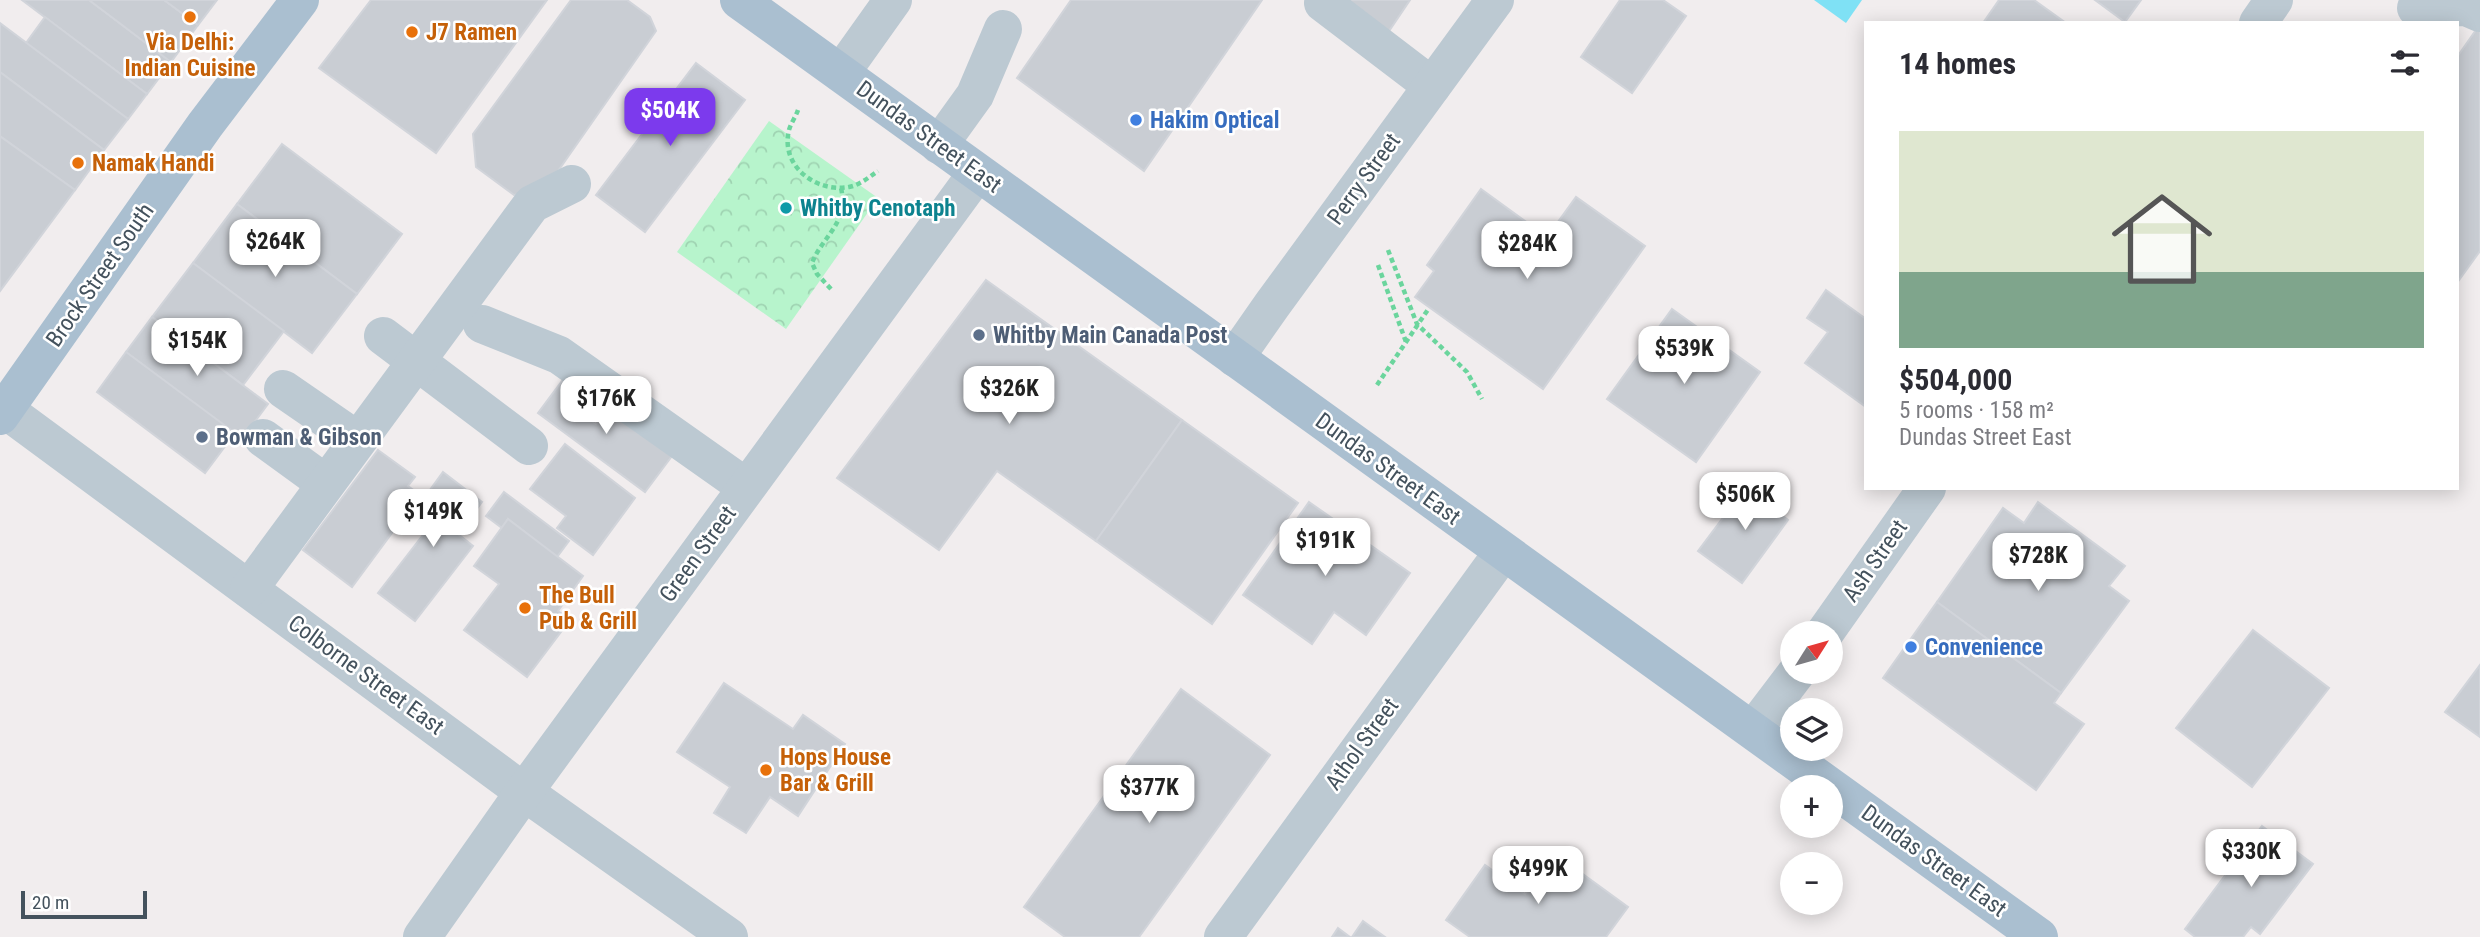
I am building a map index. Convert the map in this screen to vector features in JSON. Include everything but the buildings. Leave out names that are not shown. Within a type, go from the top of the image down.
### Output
[{"type":"main road","name":"Brock Street South","points":[[2,410],[205,125],[300,0]]},
{"type":"main road","name":"Dundas Street East","points":[[739,0],[2039,937]]},
{"type":"street","points":[[841,73],[893,0]]},
{"type":"street","name":"Perry Street","points":[[1235,358],[1495,0]]},
{"type":"street","points":[[2259,21],[2274,0]]},
{"type":"street","points":[[1323,3],[1432,86]]},
{"type":"street","points":[[2417,10],[2466,7],[2480,13]]},
{"type":"street","points":[[939,145],[975,95],[1003,29]]},
{"type":"street","name":"Green Street","points":[[422,937],[524,792],[977,173]]},
{"type":"street","points":[[249,589],[532,204],[572,184]]},
{"type":"street","points":[[482,324],[559,355],[746,487]]},
{"type":"street","points":[[383,336],[529,446]]},
{"type":"street","points":[[283,389],[357,440]]},
{"type":"street","name":"Colborne Street East","points":[[2,410],[524,792],[729,937]]},
{"type":"street","points":[[263,438],[325,483]]},
{"type":"street","name":"Ash Street","points":[[1833,621],[1926,490]]},
{"type":"street","name":"Athol Street","points":[[1223,937],[1503,552]]},
{"type":"street","points":[[1753,730],[1788,684]]},
{"type":"path","points":[[798,110],[789,130],[789,146],[798,170],[819,185],[841,187],[859,183],[878,171]]},
{"type":"path","points":[[831,289],[817,274],[812,263],[840,215],[843,206],[841,187]]},
{"type":"path","points":[[1388,250],[1417,324],[1467,372],[1482,399]]},
{"type":"path","points":[[1378,265],[1406,342]]},
{"type":"path","points":[[1377,384],[1429,308]]},
{"type":"green space","points":[[769,121],[878,198],[786,329],[677,252]]},
{"type":"water","points":[[1814,0],[1862,0],[1846,23]]},
{"type":"place","name":"Via Delhi: Indian Cuisine","points":[[190,17]]},
{"type":"place","name":"J7 Ramen","points":[[412,32]]},
{"type":"place","name":"Hakim Optical","points":[[1136,120]]},
{"type":"place","name":"Namak Handi","points":[[78,163]]},
{"type":"place","name":"Whitby Cenotaph","points":[[786,208]]},
{"type":"place","name":"Whitby Main Canada Post","points":[[979,335]]},
{"type":"place","name":"Bowman & Gibson","points":[[202,437]]},
{"type":"place","name":"The Bull Pub & Grill","points":[[525,608]]},
{"type":"place","name":"Convenience","points":[[1911,647]]},
{"type":"place","name":"Hops House Bar & Grill","points":[[766,770]]}]
